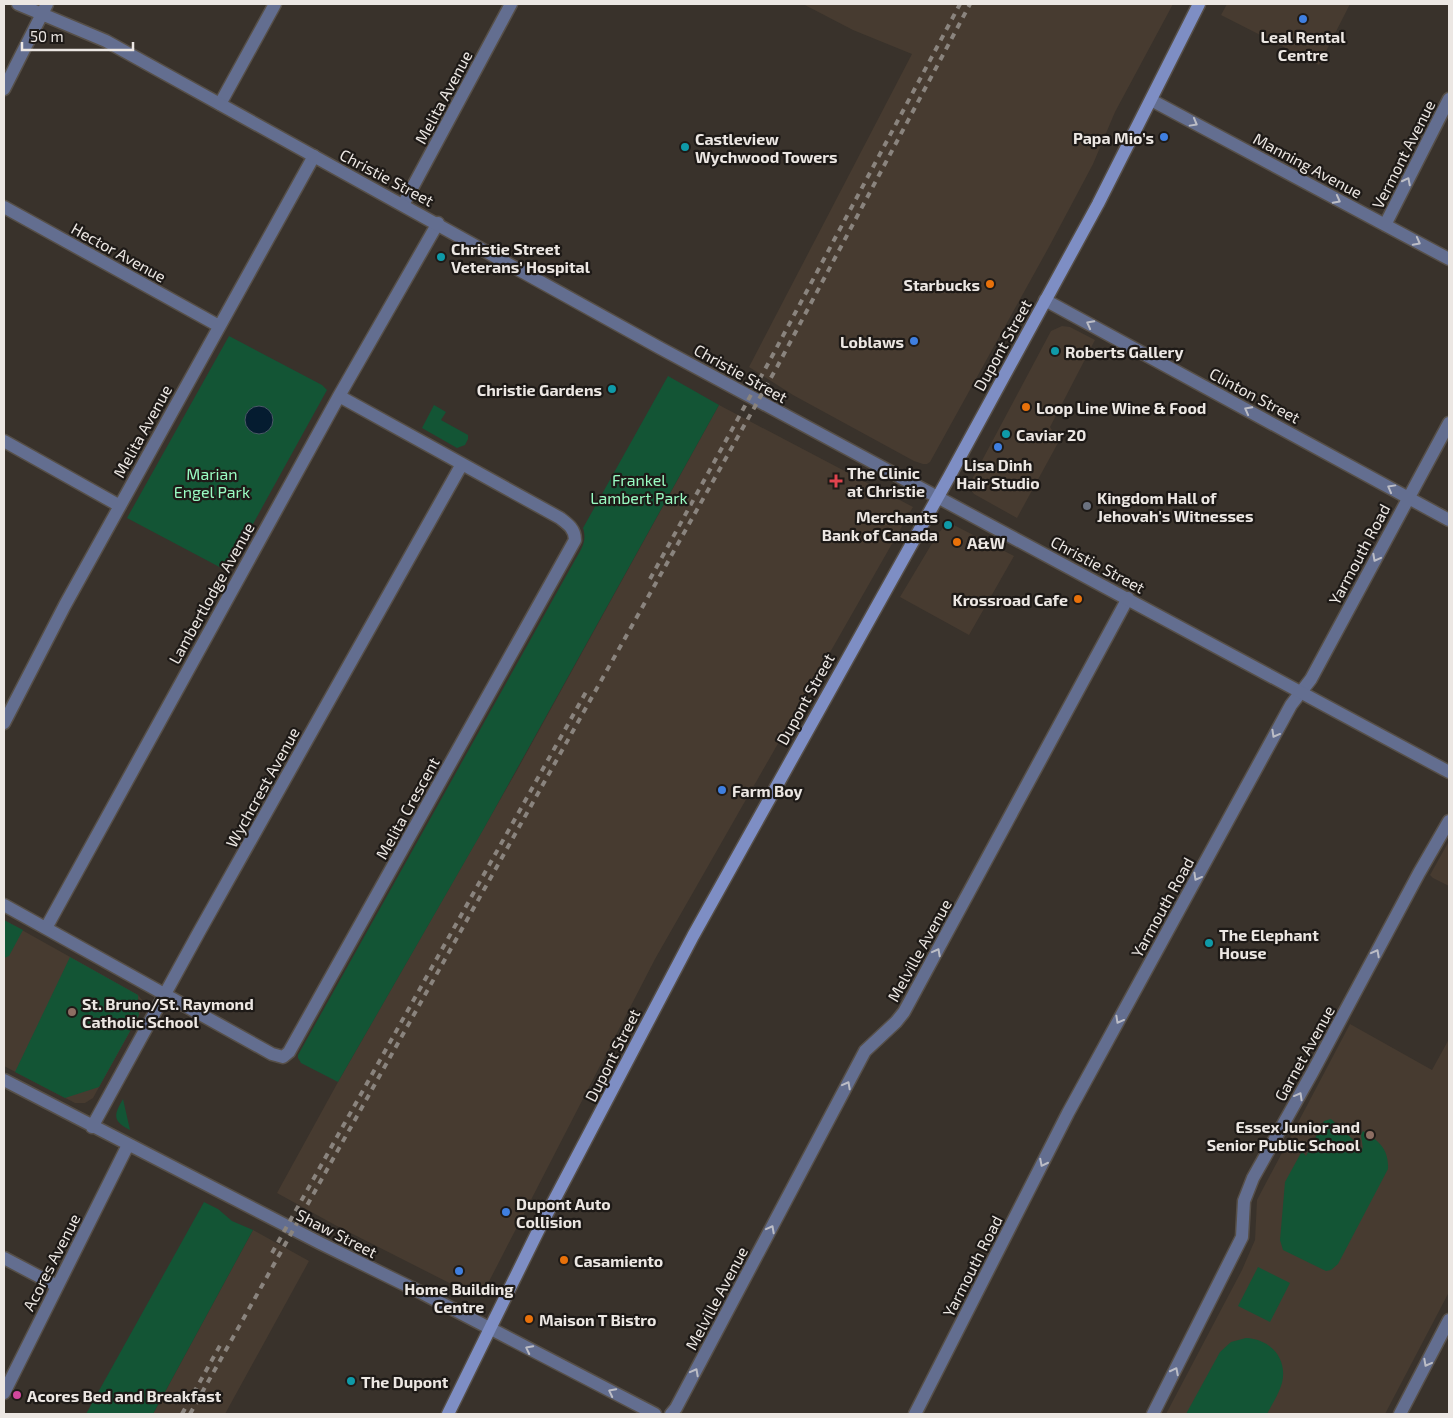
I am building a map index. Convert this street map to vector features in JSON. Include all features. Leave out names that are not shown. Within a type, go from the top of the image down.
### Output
[{"type":"main road","name":"Dupont Street","points":[[448,1414],[540,1229],[693,936],[1045,300],[1151,100],[1187,24],[1199,4]]},
{"type":"street","name":"Christie Street","points":[[18,4],[44,9],[106,41],[660,348],[1449,772]]},
{"type":"street","points":[[220,104],[275,4]]},
{"type":"street","name":"Melita Avenue","points":[[403,206],[512,4]]},
{"type":"street","points":[[4,89],[44,9]]},
{"type":"street","name":"Vermont Avenue","points":[[1385,225],[1449,98]]},
{"type":"street","name":"Manning Avenue","points":[[1151,100],[1449,259]]},
{"type":"street","name":"Melita Avenue","points":[[4,723],[218,326],[314,156]]},
{"type":"street","name":"Hector Avenue","points":[[4,207],[218,326]]},
{"type":"street","name":"Lambertlodge Avenue","points":[[46,928],[339,396],[438,224]]},
{"type":"street","name":"Clinton Street","points":[[1045,300],[1449,520]]},
{"type":"street","name":"Melita Crescent","points":[[4,905],[272,1054],[283,1057],[289,1052],[571,549],[575,535],[567,523],[339,396]]},
{"type":"street","name":"Yarmouth Road","points":[[915,1414],[1068,1113],[1291,705],[1311,679],[1449,423]]},
{"type":"street","points":[[4,441],[120,506]]},
{"type":"street","name":"Wychcrest Avenue","points":[[92,1127],[462,464]]},
{"type":"street","name":"Melville Avenue","points":[[671,1414],[685,1391],[865,1051],[904,1012],[1128,598]]},
{"type":"street","name":"Garnet Avenue","points":[[1153,1414],[1242,1237],[1244,1200],[1253,1178],[1449,820]]},
{"type":"street","name":"Shaw Street","points":[[4,1080],[92,1127],[422,1293],[655,1414]]},
{"type":"street","name":"Acores Avenue","points":[[4,1393],[128,1145]]},
{"type":"street","points":[[4,1258],[57,1286]]},
{"type":"street","points":[[1400,1414],[1449,1320]]},
{"type":"shaded area","points":[[803,4],[1173,4],[1115,112],[1093,164],[1050,245],[930,462],[927,464],[914,461],[793,395],[749,367],[912,54],[853,30]]},
{"type":"shaded area","name":"Leal Rental Centre","points":[[1227,4],[1350,4],[1319,65],[1221,15]]},
{"type":"shaded area","points":[[1062,326],[1070,327],[1095,340],[1050,427],[1059,441],[1017,518],[974,494],[969,487],[1051,331]]},
{"type":"shaded area","points":[[719,405],[913,507],[655,959],[482,1295],[475,1296],[335,1225],[277,1193],[338,1082],[516,772]]},
{"type":"shaded area","points":[[948,522],[1014,556],[969,635],[900,597],[937,535]]},
{"type":"shaded area","points":[[1449,841],[1449,886],[1430,875]]},
{"type":"shaded area","name":"St. Bruno/St. Raymond Catholic School","points":[[4,920],[138,995],[143,1001],[143,1008],[93,1098],[85,1103],[75,1103],[4,1066]]},
{"type":"shaded area","name":"Essex Junior and Senior Public School","points":[[1350,1024],[1432,1070],[1449,1039],[1449,1292],[1385,1414],[1166,1414],[1242,1270],[1255,1240],[1257,1200]]},
{"type":"shaded area","points":[[253,1230],[309,1261],[225,1414],[153,1414]]},
{"type":"green space","name":"Marian Engel Park","points":[[229,336],[322,385],[327,390],[227,571],[127,518]]},
{"type":"green space","name":"Frankel Lambert Park","points":[[668,376],[719,405],[483,830],[338,1082],[301,1063],[298,1055],[580,552],[584,541],[583,528]]},
{"type":"green space","points":[[434,405],[446,412],[441,420],[468,435],[465,445],[457,448],[422,428]]},
{"type":"green space","points":[[4,920],[23,930],[9,956],[4,958]]},
{"type":"green space","name":"St. Bruno/St. Raymond Catholic School","points":[[70,957],[138,995],[139,1015],[99,1087],[65,1098],[15,1072]]},
{"type":"green space","points":[[123,1099],[130,1130],[120,1124],[116,1117],[117,1110]]},
{"type":"green space","points":[[1331,1119],[1363,1149],[1361,1135],[1363,1131],[1374,1138],[1385,1151],[1388,1169],[1338,1264],[1331,1270],[1326,1271],[1283,1250],[1280,1240],[1285,1182],[1302,1151],[1306,1156],[1324,1121]]},
{"type":"green space","points":[[204,1202],[218,1209],[232,1221],[253,1230],[153,1414],[86,1414]]},
{"type":"green space","points":[[1258,1267],[1290,1283],[1270,1322],[1238,1306]]},
{"type":"green space","points":[[1246,1338],[1255,1339],[1270,1346],[1280,1358],[1283,1374],[1282,1383],[1267,1414],[1186,1414],[1220,1352],[1231,1342]]},
{"type":"water","points":[[259,406],[269,410],[273,420],[269,430],[259,434],[249,430],[245,420],[249,410]]},
{"type":"railway","points":[[650,579],[769,362],[960,4]]},
{"type":"railway","points":[[190,1414],[777,367],[970,4]]},
{"type":"railway","points":[[272,1253],[586,692]]},
{"type":"railway","points":[[182,1414],[222,1342]]},
{"type":"place","name":"Leal Rental Centre","points":[[1303,19]]},
{"type":"place","name":"Papa Mio’s","points":[[1164,137]]},
{"type":"place","name":"Castleview Wychwood Towers","points":[[685,147]]},
{"type":"place","name":"Christie Street Veterans’ Hospital","points":[[441,257]]},
{"type":"place","name":"Starbucks","points":[[990,284]]},
{"type":"place","name":"Loblaws","points":[[914,341]]},
{"type":"place","name":"Roberts Gallery","points":[[1055,351]]},
{"type":"place","name":"Christie Gardens","points":[[612,389]]},
{"type":"place","name":"Loop Line Wine & Food","points":[[1026,407]]},
{"type":"place","name":"Caviar 20","points":[[1006,434]]},
{"type":"place","name":"Lisa Dinh Hair Studio","points":[[998,447]]},
{"type":"place","name":"The Clinic at Christie","points":[[836,481]]},
{"type":"place","name":"Kingdom Hall of Jehovah's Witnesses","points":[[1087,506]]},
{"type":"place","name":"Merchants Bank of Canada","points":[[948,525]]},
{"type":"place","name":"A&W","points":[[957,542]]},
{"type":"place","name":"Krossroad Cafe","points":[[1078,599]]},
{"type":"place","name":"Farm Boy","points":[[722,790]]},
{"type":"place","name":"The Elephant House","points":[[1209,943]]},
{"type":"place","name":"St. Bruno/St. Raymond Catholic School","points":[[72,1012]]},
{"type":"place","name":"Essex Junior and Senior Public School","points":[[1370,1135]]},
{"type":"place","name":"Dupont Auto Collision","points":[[506,1212]]},
{"type":"place","name":"Casamiento","points":[[564,1260]]},
{"type":"place","name":"Home Building Centre","points":[[459,1271]]},
{"type":"place","name":"Maison T Bistro","points":[[529,1319]]},
{"type":"place","name":"The Dupont","points":[[351,1381]]},
{"type":"place","name":"Acores Bed and Breakfast","points":[[17,1395]]}]
